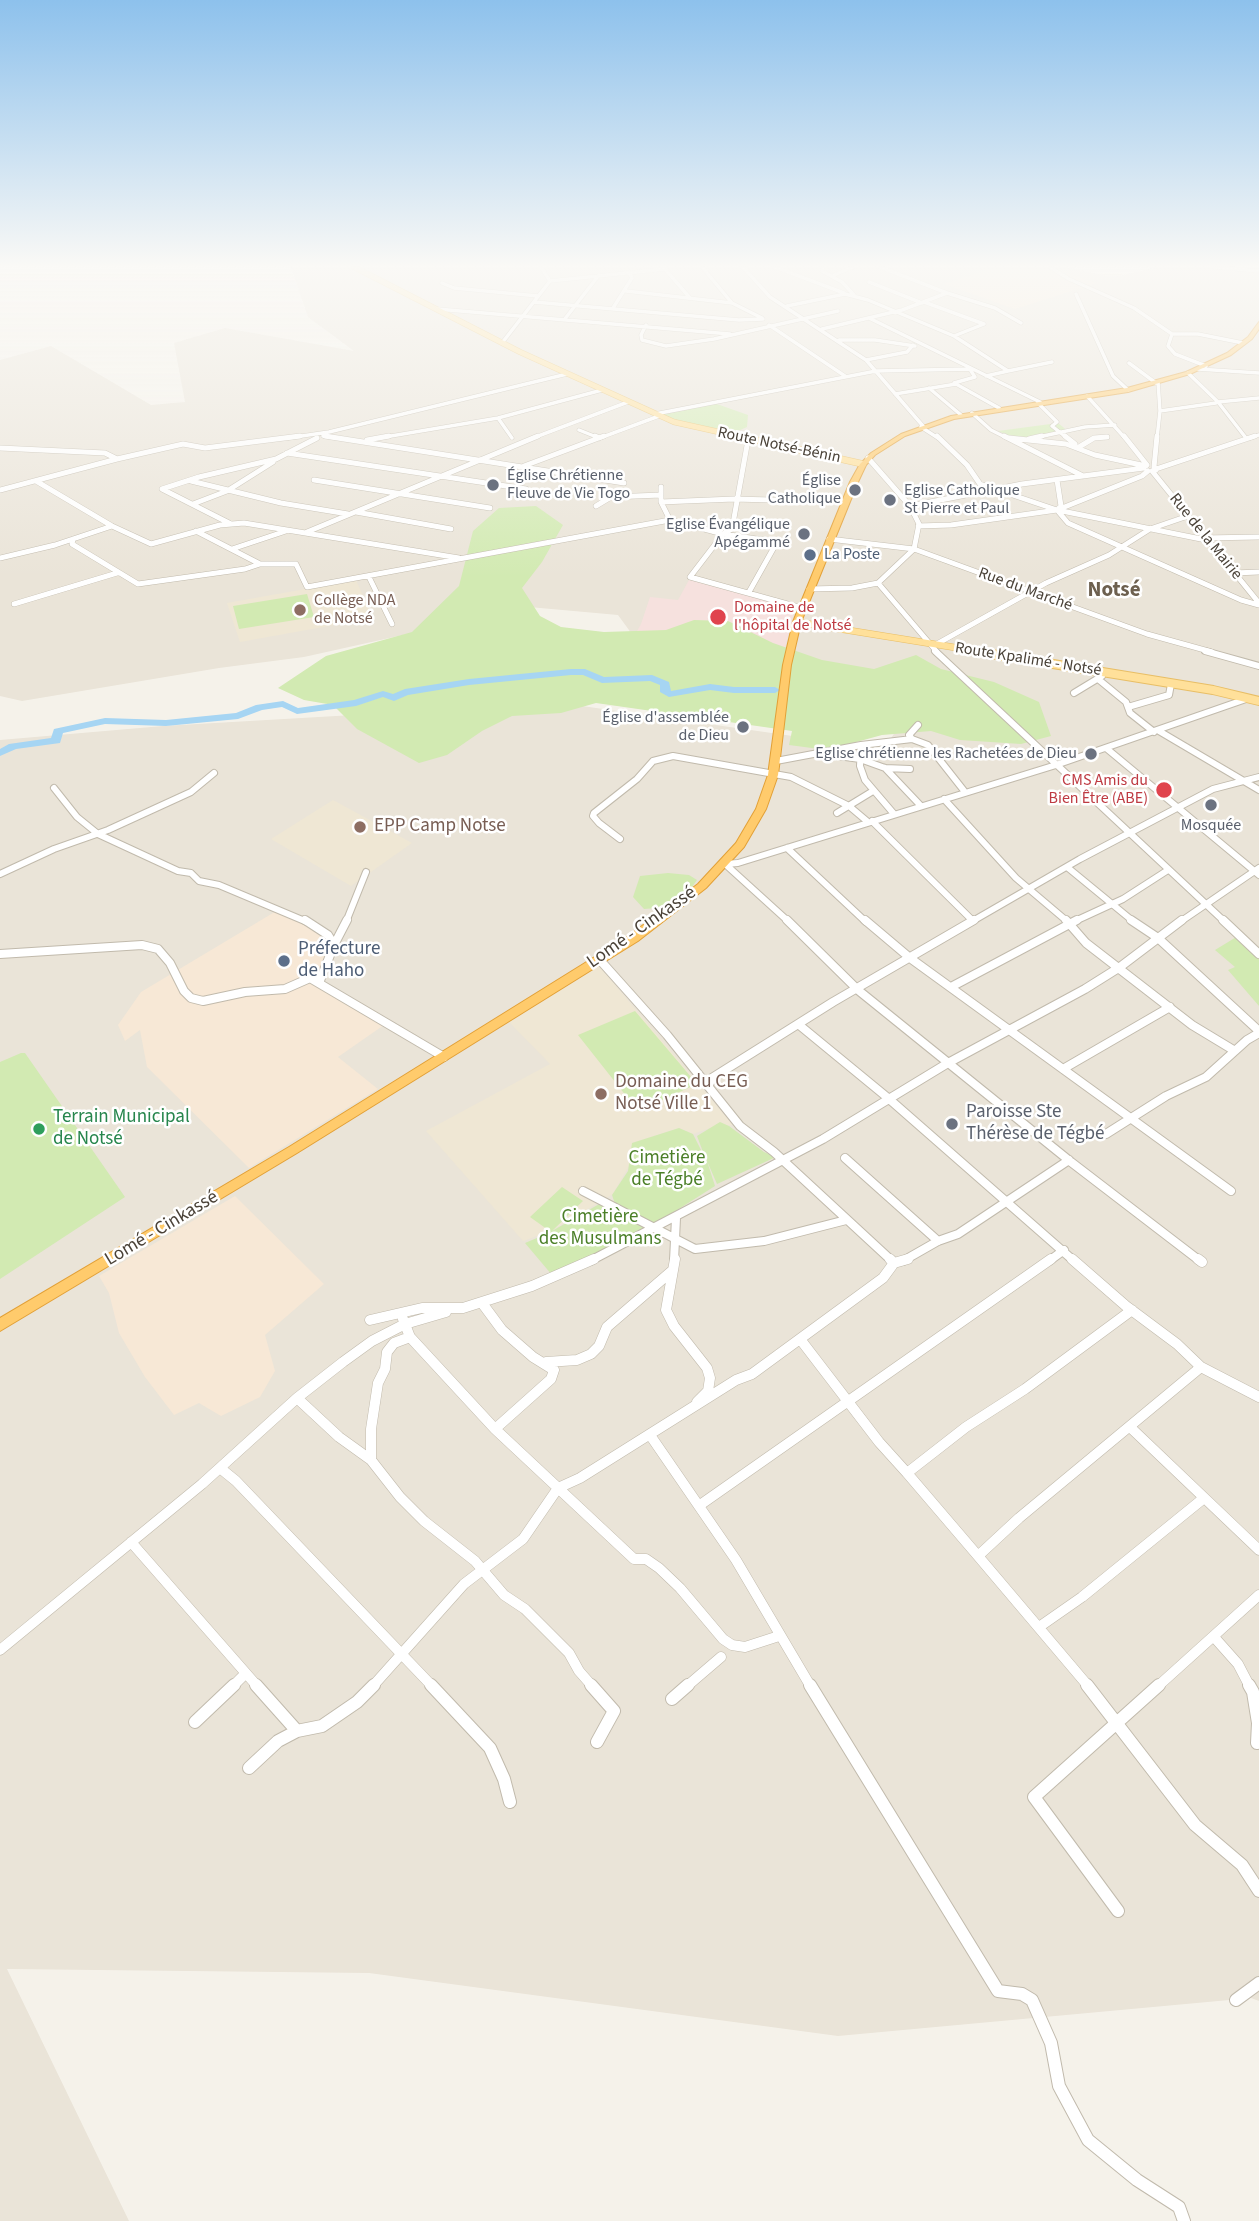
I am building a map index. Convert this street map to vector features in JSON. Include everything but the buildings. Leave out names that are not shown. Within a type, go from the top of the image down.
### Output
[{"type":"highway","points":[[865,461],[894,440],[922,426],[999,408],[1128,390],[1195,371]]},
{"type":"highway","name":"Lomé - Cinkassé","points":[[0,1325],[444,1057],[599,960],[683,903],[725,864],[752,826],[773,775],[787,665],[797,622],[828,539],[865,461]]},
{"type":"main road","name":"Route Notsé-Bénin","points":[[560,371],[657,415],[694,428],[865,461]]},
{"type":"main road","name":"Route Kpalimé - Notsé","points":[[797,622],[1259,700]]},
{"type":"street","points":[[837,371],[845,376]]},
{"type":"street","points":[[876,371],[922,426],[967,465],[979,484],[1058,510],[1150,529],[1205,539],[1258,538]]},
{"type":"street","points":[[524,466],[657,415],[845,376],[893,371]]},
{"type":"street","points":[[956,384],[954,383],[975,377],[972,371]]},
{"type":"street","points":[[975,371],[1039,403],[1057,422],[1052,426],[1081,449]]},
{"type":"street","points":[[986,376],[1008,371]]},
{"type":"street","points":[[1111,371],[1128,390]]},
{"type":"street","points":[[918,526],[951,525],[1058,510],[1142,476],[1150,468],[1160,411],[1157,383],[1140,371]]},
{"type":"street","points":[[1197,371],[1217,402],[1246,438]]},
{"type":"street","points":[[1210,371],[1259,373]]},
{"type":"street","points":[[0,490],[183,444],[205,448],[319,435],[567,374]]},
{"type":"street","points":[[895,394],[956,384],[999,408]]},
{"type":"street","points":[[929,388],[991,430],[1083,476]]},
{"type":"street","points":[[361,442],[498,418],[603,390]]},
{"type":"street","name":"Rue de la Mairie","points":[[1087,396],[1115,425],[1259,604]]},
{"type":"street","points":[[1160,411],[1259,398]]},
{"type":"street","points":[[307,533],[478,459],[628,402]]},
{"type":"street","points":[[498,418],[512,438]]},
{"type":"street","points":[[1021,441],[1115,425]]},
{"type":"street","points":[[579,430],[599,438]]},
{"type":"street","points":[[193,503],[227,491],[319,435],[624,482]]},
{"type":"street","points":[[910,506],[1057,480],[1150,468],[1259,435]]},
{"type":"street","points":[[1081,449],[1094,438],[1107,437]]},
{"type":"street","points":[[1009,438],[1066,444],[1095,455],[1150,468]]},
{"type":"street","points":[[748,440],[732,529],[723,534],[690,577],[802,608]]},
{"type":"street","points":[[0,448],[105,453],[117,459]]},
{"type":"street","points":[[287,453],[526,489]]},
{"type":"street","points":[[229,523],[162,489],[276,459]]},
{"type":"street","points":[[809,589],[852,588],[878,583],[914,549],[918,526],[910,506],[888,478],[865,461]]},
{"type":"street","points":[[188,480],[227,491],[348,514]]},
{"type":"street","points":[[314,480],[490,508]]},
{"type":"street","points":[[1057,480],[1061,506],[1058,510]]},
{"type":"street","points":[[36,481],[112,526],[151,544],[229,523],[292,530],[467,559]]},
{"type":"street","points":[[661,487],[661,498],[670,520]]},
{"type":"street","points":[[596,506],[611,498],[845,502]]},
{"type":"street","points":[[1058,510],[1068,523],[1241,600],[1259,604]]},
{"type":"street","points":[[356,512],[452,529]]},
{"type":"street","points":[[931,644],[1150,529],[1188,516]]},
{"type":"street","points":[[73,539],[72,544],[117,573],[144,585],[245,569],[260,564],[296,564],[307,587],[670,520],[723,534],[777,542],[749,592]]},
{"type":"street","points":[[0,558],[112,526]]},
{"type":"street","points":[[232,549],[292,530]]},
{"type":"street","points":[[196,531],[260,564]]},
{"type":"street","name":"Rue du Marché","points":[[828,539],[914,549],[1147,634],[1259,666]]},
{"type":"street","points":[[1234,573],[1259,572]]},
{"type":"street","points":[[14,604],[117,573]]},
{"type":"street","points":[[369,577],[392,624]]},
{"type":"street","points":[[878,583],[931,644],[1129,835],[1259,954]]},
{"type":"street","points":[[1074,693],[1107,673]]},
{"type":"street","points":[[1098,679],[1128,707],[1130,713],[1156,731],[1259,790]]},
{"type":"street","points":[[1128,707],[1169,695],[1171,684]]},
{"type":"street","points":[[725,864],[738,863],[1056,765],[1249,698]]},
{"type":"street","points":[[912,739],[909,735],[918,725]]},
{"type":"street","points":[[776,761],[861,745],[912,739],[929,745],[965,792]]},
{"type":"street","points":[[861,745],[860,758],[865,780],[894,814]]},
{"type":"street","points":[[0,1650],[220,1468],[297,1398],[372,1341],[405,1324],[482,1303],[566,1273],[656,1229],[781,1159],[823,1139],[948,1063],[1120,967],[1205,903],[1257,871],[1107,748]]},
{"type":"street","points":[[824,754],[860,758],[885,768],[910,769]]},
{"type":"street","points":[[620,839],[598,823],[594,813],[638,779],[653,761],[673,756],[791,777],[849,806],[870,822],[926,873],[943,894],[972,921]]},
{"type":"street","points":[[885,768],[921,806]]},
{"type":"street","points":[[0,874],[191,792],[214,773]]},
{"type":"street","points":[[709,1085],[712,1078],[798,1024],[1067,867],[1213,789],[1259,777]]},
{"type":"street","points":[[54,788],[77,817],[98,834],[178,871],[191,873],[199,881],[219,885],[298,916],[328,935],[334,945]]},
{"type":"street","points":[[837,813],[873,791]]},
{"type":"street","points":[[944,799],[1016,878],[1069,924],[1086,943],[1192,1025],[1235,1052]]},
{"type":"street","points":[[787,848],[909,958],[1230,1191]]},
{"type":"street","points":[[725,864],[858,990],[1069,1160],[1202,1262]]},
{"type":"street","points":[[1067,867],[1112,905],[1158,938],[1259,1032],[1206,1077],[1166,1096],[1107,1134]]},
{"type":"street","points":[[951,987],[1069,924],[1112,905],[1168,870]]},
{"type":"street","points":[[318,983],[352,911],[366,872]]},
{"type":"street","points":[[0,954],[142,944],[158,949],[170,963],[184,991],[191,998],[203,1001],[245,992],[285,989],[310,978],[444,1057]]},
{"type":"street","points":[[599,960],[709,1085],[740,1126],[781,1159],[894,1263]]},
{"type":"street","points":[[1063,1069],[1170,1007]]},
{"type":"street","points":[[798,1024],[1064,1250],[1107,1291],[1177,1343],[1201,1367],[1259,1396]]},
{"type":"street","points":[[845,1158],[938,1241]]},
{"type":"street","points":[[894,1263],[906,1260],[938,1241],[958,1234],[1069,1160]]},
{"type":"street","points":[[583,1191],[695,1249],[764,1241],[846,1220]]},
{"type":"street","points":[[676,1218],[677,1239],[666,1310],[674,1326],[707,1368],[710,1378],[708,1391],[697,1404]]},
{"type":"street","points":[[700,1505],[974,1316],[1064,1250]]},
{"type":"street","points":[[249,1768],[278,1741],[297,1731],[321,1726],[357,1702],[403,1655],[464,1584],[523,1539],[558,1488],[580,1478],[697,1404],[752,1374],[883,1278],[894,1263]]},
{"type":"street","points":[[546,1362],[577,1360],[591,1354],[599,1346],[607,1327],[673,1270]]},
{"type":"street","points":[[482,1303],[502,1330],[533,1357],[546,1362],[554,1370],[551,1379],[495,1429]]},
{"type":"street","points":[[370,1320],[422,1308],[463,1308]]},
{"type":"street","points":[[907,1473],[966,1427],[1026,1389],[1132,1310]]},
{"type":"street","points":[[400,1313],[410,1337],[495,1429],[634,1559],[646,1559],[659,1568],[680,1588],[723,1639],[732,1645],[745,1647],[779,1636]]},
{"type":"street","points":[[370,1460],[369,1442],[376,1396],[387,1352],[394,1343],[410,1337]]},
{"type":"street","points":[[800,1339],[907,1473],[1101,1701],[1115,1724],[1148,1762],[1195,1825],[1241,1865],[1259,1891]]},
{"type":"street","points":[[978,1556],[1201,1367]]},
{"type":"street","points":[[297,1398],[339,1437],[370,1460],[416,1513],[439,1535],[457,1545],[504,1595],[525,1609],[569,1653],[579,1671],[614,1711],[597,1742]]},
{"type":"street","points":[[1131,1428],[1259,1550]]},
{"type":"street","points":[[650,1435],[736,1560],[779,1636],[998,1991],[1022,1994],[1032,2000],[1051,2043],[1059,2086],[1088,2140],[1137,2180],[1179,2207],[1184,2221]]},
{"type":"street","points":[[220,1468],[236,1481],[490,1748],[504,1779],[510,1802]]},
{"type":"street","points":[[1039,1627],[1082,1597],[1205,1498]]},
{"type":"street","points":[[131,1542],[297,1731]]},
{"type":"street","points":[[1118,1911],[1034,1797],[1259,1595]]},
{"type":"street","points":[[1214,1637],[1238,1664],[1253,1692],[1259,1724],[1256,1743]]},
{"type":"street","points":[[672,1699],[721,1657]]},
{"type":"street","points":[[195,1722],[245,1674]]},
{"type":"street","points":[[1236,2000],[1259,1983]]},
{"type":"shaded area","points":[[0,371],[93,371],[151,405],[185,402],[179,371],[1259,371],[1259,2001],[1251,1998],[838,2036],[369,1973],[7,1969],[129,2221],[0,2221],[0,740],[163,726],[561,703],[884,749],[920,694],[637,641],[618,615],[529,607],[304,657],[219,668],[22,701],[0,696]]},
{"type":"shaded area","name":"Collège NDA de Notsé","points":[[356,580],[373,618],[240,642],[227,603]]},
{"type":"shaded area","name":"Domaine de l'hôpital de Notsé","points":[[689,580],[795,608],[780,668],[631,642],[641,624],[650,597],[678,600]]},
{"type":"shaded area","points":[[333,800],[412,843],[351,886],[271,839]]},
{"type":"shaded area","points":[[278,910],[298,918],[326,937],[325,957],[317,977],[384,1025],[338,1057],[378,1089],[249,1168],[147,1067],[140,1030],[125,1041],[118,1025],[141,992]]},
{"type":"shaded area","name":"Domaine du CEG Notsé Ville 1","points":[[599,966],[733,1125],[710,1128],[693,1134],[679,1128],[632,1143],[629,1166],[613,1194],[551,1231],[523,1241],[426,1131],[550,1064],[508,1021]]},
{"type":"shaded area","points":[[235,1196],[324,1284],[265,1335],[275,1371],[260,1397],[221,1416],[199,1403],[174,1415],[145,1377],[119,1333],[109,1293],[99,1276]]},
{"type":"green space","points":[[714,403],[748,415],[747,427],[738,431],[722,432],[681,423],[660,414]]},
{"type":"green space","points":[[1058,423],[1069,432],[1022,441],[998,431]]},
{"type":"green space","points":[[536,506],[563,525],[542,562],[522,588],[540,616],[561,627],[604,632],[666,630],[694,620],[728,621],[773,643],[822,660],[874,669],[916,655],[941,669],[994,682],[1039,702],[1051,736],[1021,744],[960,740],[931,731],[882,735],[827,750],[789,745],[792,731],[596,703],[561,713],[512,716],[482,731],[447,755],[419,763],[357,729],[333,705],[304,700],[278,688],[326,656],[412,632],[459,586],[473,531],[499,508]]},
{"type":"green space","points":[[307,594],[314,617],[239,629],[233,606]]},
{"type":"green space","points":[[668,873],[689,875],[697,880],[687,894],[664,913],[657,908],[644,909],[633,897],[640,876]]},
{"type":"green space","points":[[1238,936],[1259,957],[1259,1006],[1228,970],[1235,967],[1215,950]]},
{"type":"green space","points":[[635,1011],[697,1084],[638,1111],[578,1035]]},
{"type":"green space","name":"Terrain Municipal de Notsé","points":[[25,1053],[125,1197],[0,1279],[0,1062]]},
{"type":"green space","name":"Cimetière de Tégbé","points":[[720,1122],[764,1152],[776,1157],[717,1184],[707,1161],[715,1186],[655,1224],[615,1204],[612,1195],[628,1171],[632,1143],[679,1128],[693,1134],[706,1160],[697,1136]]},
{"type":"green space","name":"Cimetière des Musulmans","points":[[562,1187],[583,1201],[552,1231],[601,1203],[646,1229],[552,1275],[525,1243],[551,1232],[530,1217]]},
{"type":"waterway","points":[[0,753],[13,746],[56,741],[58,731],[105,721],[166,723],[238,716],[260,707],[283,704],[297,711],[356,703],[383,694],[394,698],[405,692],[469,682],[571,672],[585,672],[602,680],[652,678],[665,684],[664,690],[669,694],[710,687],[775,690]]},
{"type":"place","name":"Église Chrétienne Fleuve de Vie Togo","points":[[493,485]]},
{"type":"place","name":"Église Catholique","points":[[855,490]]},
{"type":"place","name":"Eglise Catholique St Pierre et Paul","points":[[890,500]]},
{"type":"place","name":"Eglise Évangélique Apégammé","points":[[804,534]]},
{"type":"place","name":"La Poste","points":[[810,555]]},
{"type":"place","name":"Collège NDA de Notsé","points":[[300,610]]},
{"type":"place","name":"Domaine de l'hôpital de Notsé","points":[[718,617]]},
{"type":"place","name":"Église d'assemblée de Dieu","points":[[743,727]]},
{"type":"place","name":"Eglise chrétienne les Rachetées de Dieu","points":[[1091,754]]},
{"type":"place","name":"CMS Amis du Bien Être (ABE)","points":[[1164,790]]},
{"type":"place","name":"Mosquée","points":[[1211,805]]},
{"type":"place","name":"EPP Camp Notse","points":[[360,827]]},
{"type":"place","name":"Préfecture de Haho","points":[[284,961]]},
{"type":"place","name":"Domaine du CEG Notsé Ville 1","points":[[601,1094]]},
{"type":"place","name":"Paroisse Ste Thérèse de Tégbé","points":[[952,1124]]},
{"type":"place","name":"Terrain Municipal de Notsé","points":[[39,1129]]},
{"type":"district","name":"Notsé","points":[[1114,591]]}]
